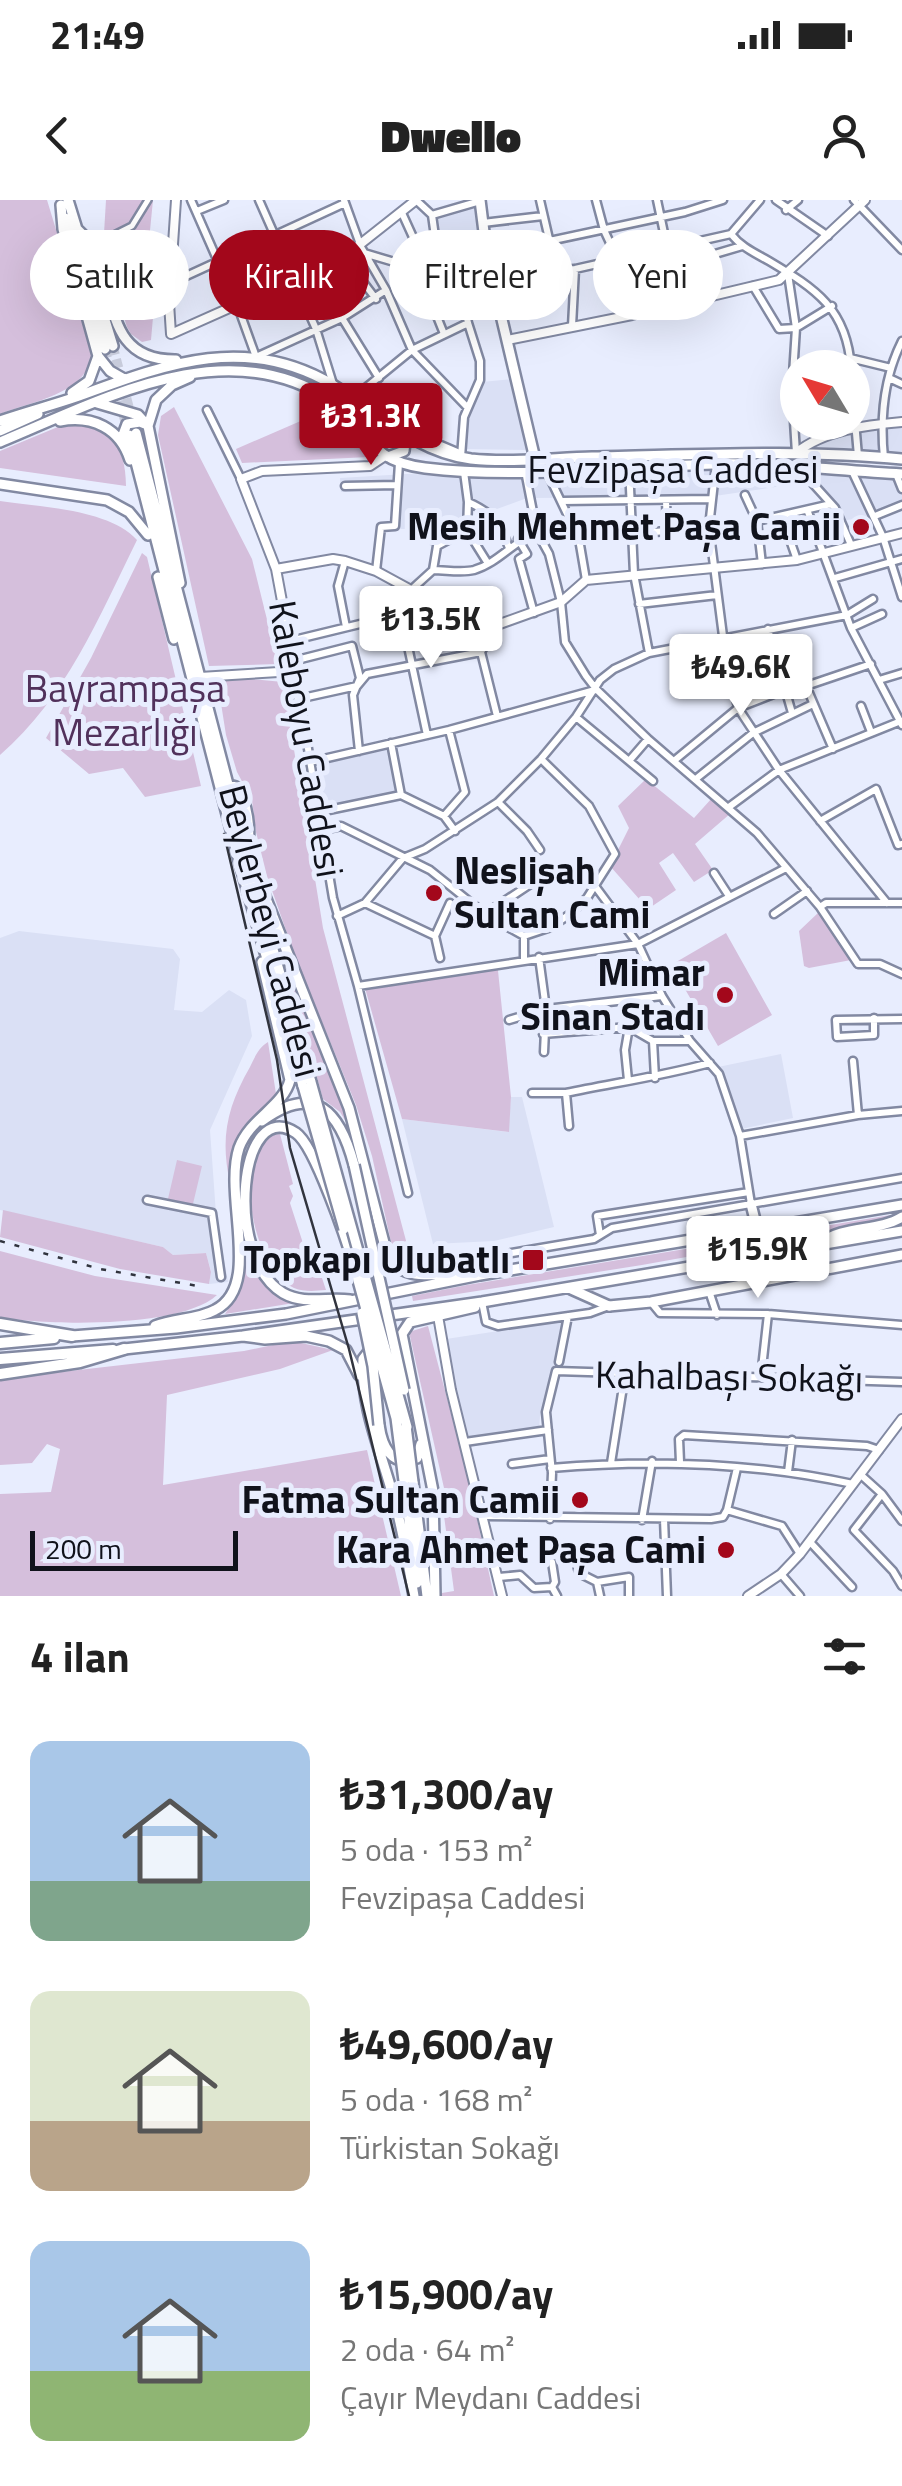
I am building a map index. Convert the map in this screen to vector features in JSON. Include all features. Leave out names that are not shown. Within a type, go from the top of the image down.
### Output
[{"type":"highway","points":[[0,1324],[72,1336]]},
{"type":"highway","points":[[0,1341],[72,1336]]},
{"type":"highway","points":[[0,1359],[124,1349]]},
{"type":"highway","points":[[0,1374],[80,1362],[124,1349]]},
{"type":"main road","points":[[480,201],[484,230]]},
{"type":"main road","points":[[62,202],[78,230]]},
{"type":"main road","points":[[0,430],[60,402],[88,380],[106,350],[62,202]]},
{"type":"main road","points":[[99,320],[106,368],[123,379],[146,385]]},
{"type":"main road","points":[[116,320],[131,346],[155,359],[199,358]]},
{"type":"main road","points":[[503,320],[535,459],[531,465],[512,466],[506,471]]},
{"type":"main road","name":"Fevzipaşa Caddesi","points":[[60,402],[199,358],[256,357],[306,372],[333,386],[395,430],[433,449],[461,455],[715,459],[899,474]]},
{"type":"main road","name":"Fevzipaşa Caddesi","points":[[0,442],[146,385],[202,372],[253,371],[300,384],[341,408],[372,447],[399,463],[427,468],[546,470],[796,454],[902,460]]},
{"type":"main road","points":[[185,620],[172,533],[148,426],[154,404],[162,393],[202,372]]},
{"type":"main road","points":[[75,397],[138,415],[148,426]]},
{"type":"main road","points":[[0,421],[60,402]]},
{"type":"main road","points":[[42,424],[86,420],[129,436]]},
{"type":"main road","points":[[129,436],[122,431],[131,422],[148,426]]},
{"type":"main road","points":[[386,456],[396,456],[405,447],[395,430]]},
{"type":"main road","points":[[129,436],[128,454],[148,535],[174,636],[185,659]]},
{"type":"main road","name":"Beylerbeyi Caddesi","points":[[129,436],[200,676],[254,914],[406,1427]]},
{"type":"main road","name":"Beylerbeyi Caddesi","points":[[129,436],[185,659],[224,789]]},
{"type":"main road","points":[[427,468],[417,461],[417,454],[433,449]]},
{"type":"main road","points":[[0,484],[108,500],[129,512],[148,535]]},
{"type":"main road","points":[[224,789],[240,790],[244,800],[248,856],[349,1108],[388,1258],[397,1268],[413,1275],[468,1277]]},
{"type":"main road","name":"Beylerbeyi Caddesi","points":[[248,856],[354,1266]]},
{"type":"main road","points":[[150,1330],[167,1322],[213,1312],[236,1290],[241,1261],[234,1198],[236,1162],[250,1127],[285,1094],[290,1080],[254,914]]},
{"type":"main road","points":[[236,1162],[265,1118],[303,1104],[321,1107],[336,1117],[344,1133],[399,1365],[416,1596]]},
{"type":"main road","points":[[344,1229],[307,1146],[298,1135],[289,1130],[273,1131],[262,1138],[251,1153],[244,1199],[247,1231],[256,1258],[272,1284],[290,1296],[308,1300],[363,1301]]},
{"type":"main road","points":[[751,1204],[756,1228]]},
{"type":"main road","points":[[72,1336],[228,1322],[756,1228],[901,1210]]},
{"type":"main road","points":[[819,1246],[835,1235],[888,1224],[901,1210]]},
{"type":"main road","points":[[124,1349],[482,1302],[902,1231]]},
{"type":"main road","points":[[568,1288],[609,1306],[651,1302],[902,1255]]},
{"type":"main road","points":[[354,1266],[387,1452],[403,1462],[417,1458],[422,1434]]},
{"type":"main road","points":[[354,1266],[396,1418],[431,1596]]},
{"type":"main road","points":[[431,1596],[433,1492],[402,1334],[406,1325],[461,1312],[482,1302]]},
{"type":"main road","points":[[242,1336],[265,1339],[294,1335],[329,1341],[350,1354],[364,1386]]},
{"type":"main road","points":[[404,1357],[391,1342],[373,1346],[363,1359],[364,1386],[416,1596]]},
{"type":"street","points":[[124,230],[132,226],[148,200]]},
{"type":"street","points":[[174,230],[176,200]]},
{"type":"street","points":[[191,200],[209,243]]},
{"type":"street","points":[[196,211],[224,200]]},
{"type":"street","points":[[259,200],[274,230]]},
{"type":"street","points":[[369,244],[416,200],[432,215],[434,230]]},
{"type":"street","points":[[540,200],[547,230]]},
{"type":"street","points":[[596,200],[604,230],[723,200]]},
{"type":"street","points":[[657,200],[663,230]]},
{"type":"street","points":[[723,236],[731,234],[760,200]]},
{"type":"street","points":[[776,200],[829,236]]},
{"type":"street","points":[[786,210],[798,200]]},
{"type":"street","points":[[432,215],[480,201]]},
{"type":"street","points":[[286,230],[345,202],[355,230]]},
{"type":"street","points":[[723,293],[779,280],[860,202],[902,250]]},
{"type":"street","points":[[402,213],[408,230]]},
{"type":"street","points":[[483,223],[543,216]]},
{"type":"street","points":[[731,234],[742,246],[788,272],[832,306],[847,350]]},
{"type":"street","points":[[723,252],[742,246]]},
{"type":"street","points":[[369,262],[412,350],[467,407]]},
{"type":"street","points":[[572,326],[575,269],[593,265]]},
{"type":"street","points":[[788,272],[795,350]]},
{"type":"street","points":[[753,286],[779,328],[796,328],[832,306]]},
{"type":"street","points":[[369,290],[376,299]]},
{"type":"street","points":[[369,303],[386,290]]},
{"type":"street","points":[[171,320],[171,334],[209,319]]},
{"type":"street","points":[[243,320],[256,357],[337,320]]},
{"type":"street","points":[[312,320],[333,386]]},
{"type":"street","points":[[343,320],[379,378]]},
{"type":"street","points":[[439,320],[444,334]]},
{"type":"street","points":[[467,320],[480,361],[480,380],[467,407],[461,455],[407,430],[363,390],[412,350],[468,323]]},
{"type":"street","points":[[507,340],[605,320]]},
{"type":"street","points":[[884,458],[881,424],[891,368],[902,342]]},
{"type":"street","points":[[306,372],[325,356]]},
{"type":"street","points":[[870,363],[891,368]]},
{"type":"street","points":[[889,378],[902,384]]},
{"type":"street","name":"Kaleboyu Caddesi","points":[[207,410],[241,479],[276,568],[337,916],[408,1193]]},
{"type":"street","points":[[870,426],[902,422]]},
{"type":"street","points":[[796,440],[796,454]]},
{"type":"street","points":[[796,454],[815,440]]},
{"type":"street","points":[[857,440],[858,456]]},
{"type":"street","points":[[241,479],[262,471],[370,466],[386,456]]},
{"type":"street","points":[[715,459],[709,527],[722,636],[738,708],[779,770],[887,903]]},
{"type":"street","points":[[376,571],[380,526],[394,526],[399,463]]},
{"type":"street","points":[[629,466],[634,574],[649,654]]},
{"type":"street","points":[[797,466],[832,504],[851,546]]},
{"type":"street","points":[[463,470],[468,502],[466,530],[488,562]]},
{"type":"street","points":[[524,470],[537,532],[549,554],[561,602],[565,642],[596,689],[757,832],[807,891],[858,964],[880,964],[902,974]]},
{"type":"street","points":[[546,470],[579,539],[586,580]]},
{"type":"street","points":[[852,470],[884,538],[902,597]]},
{"type":"street","points":[[899,474],[902,488]]},
{"type":"street","points":[[345,486],[398,485]]},
{"type":"street","points":[[745,495],[757,522],[762,564]]},
{"type":"street","points":[[562,500],[710,499]]},
{"type":"street","points":[[666,500],[666,532]]},
{"type":"street","points":[[468,502],[488,511],[501,524],[509,550]]},
{"type":"street","points":[[757,522],[832,504]]},
{"type":"street","points":[[875,516],[902,506]]},
{"type":"street","points":[[729,807],[779,770],[901,722],[852,628],[808,512]]},
{"type":"street","points":[[782,517],[797,560]]},
{"type":"street","points":[[579,539],[709,527]]},
{"type":"street","points":[[426,735],[401,614],[412,590],[433,570],[437,546],[466,530]]},
{"type":"street","points":[[433,570],[476,570],[518,540],[537,532]]},
{"type":"street","points":[[497,716],[481,652],[497,626],[561,602],[586,580],[797,560],[902,533]]},
{"type":"street","points":[[518,540],[528,554],[519,559],[534,613]]},
{"type":"street","points":[[835,578],[902,559]]},
{"type":"street","points":[[344,561],[338,586],[346,627]]},
{"type":"street","points":[[276,568],[344,561],[376,571],[497,626]]},
{"type":"street","points":[[638,604],[718,594]]},
{"type":"street","points":[[337,916],[365,904],[403,858],[455,831],[498,802],[541,758],[576,717],[600,680],[614,669],[649,654],[722,636],[847,614],[873,599]]},
{"type":"street","points":[[290,641],[401,614]]},
{"type":"street","points":[[852,628],[882,614]]},
{"type":"street","points":[[768,629],[792,712]]},
{"type":"street","points":[[293,661],[352,646],[360,678],[353,696],[359,750]]},
{"type":"street","points":[[298,699],[357,686],[367,674],[481,652]]},
{"type":"street","points":[[675,760],[738,708],[871,664]]},
{"type":"street","points":[[200,676],[295,672]]},
{"type":"street","points":[[879,680],[902,673]]},
{"type":"street","points":[[806,686],[833,749]]},
{"type":"street","points":[[310,762],[449,730],[596,689]]},
{"type":"street","points":[[697,778],[752,732],[813,704]]},
{"type":"street","points":[[861,706],[871,732]]},
{"type":"street","points":[[576,717],[653,781]]},
{"type":"street","points":[[444,816],[465,792],[449,730]]},
{"type":"street","points":[[629,761],[648,739]]},
{"type":"street","points":[[391,743],[401,795]]},
{"type":"street","points":[[322,830],[341,826],[430,870],[485,914],[524,936],[570,914],[616,854],[589,806],[541,758]]},
{"type":"street","points":[[820,821],[876,789],[898,845],[902,844]]},
{"type":"street","points":[[318,812],[401,795],[444,816],[455,831]]},
{"type":"street","points":[[498,802],[540,850]]},
{"type":"street","points":[[358,986],[638,944],[786,868]]},
{"type":"street","points":[[485,914],[547,872]]},
{"type":"street","points":[[714,873],[729,896]]},
{"type":"street","points":[[595,886],[638,944],[662,996],[690,1040],[720,1074],[740,1136],[751,1204]]},
{"type":"street","points":[[774,914],[807,891]]},
{"type":"street","points":[[440,958],[435,936],[450,903]]},
{"type":"street","points":[[820,908],[826,903],[902,903]]},
{"type":"street","points":[[365,904],[435,936]]},
{"type":"street","points":[[524,936],[524,959]]},
{"type":"street","points":[[539,957],[546,1008],[544,1052]]},
{"type":"street","points":[[510,1020],[546,1008],[662,996]]},
{"type":"street","points":[[874,1018],[874,1036],[837,1037],[836,1020],[874,1018],[902,1018]]},
{"type":"street","points":[[543,1034],[629,1028],[652,1042],[690,1040]]},
{"type":"street","points":[[628,1080],[625,1050],[629,1028]]},
{"type":"street","points":[[652,1042],[655,1078]]},
{"type":"street","points":[[853,1061],[858,1115]]},
{"type":"street","points":[[532,1093],[566,1093],[655,1078],[710,1063]]},
{"type":"street","points":[[566,1093],[568,1126]]},
{"type":"street","points":[[740,1136],[902,1111]]},
{"type":"street","points":[[488,1257],[585,1242],[612,1228],[902,1178]]},
{"type":"street","points":[[600,1235],[597,1216],[749,1192]]},
{"type":"street","points":[[147,1200],[212,1213],[221,1277]]},
{"type":"street","points":[[709,1291],[717,1315]]},
{"type":"street","points":[[482,1302],[486,1322],[498,1326],[609,1306]]},
{"type":"street","points":[[651,1302],[660,1313],[768,1314],[902,1326]]},
{"type":"street","points":[[761,1376],[768,1314]]},
{"type":"street","points":[[438,1316],[451,1390],[502,1596]]},
{"type":"street","points":[[550,1518],[551,1463],[546,1412],[568,1316]]},
{"type":"street","name":"Kahalbaşı Sokağı","points":[[556,1371],[902,1382]]},
{"type":"street","points":[[610,1462],[625,1374]]},
{"type":"street","points":[[748,1596],[782,1574],[800,1554],[901,1422]]},
{"type":"street","points":[[465,1442],[548,1430]]},
{"type":"street","points":[[680,1462],[679,1440],[684,1436],[792,1440],[867,1446],[880,1451]]},
{"type":"street","points":[[788,1472],[792,1440]]},
{"type":"street","points":[[642,1520],[652,1461]]},
{"type":"street","points":[[512,1464],[680,1462],[788,1472],[854,1484]]},
{"type":"street","points":[[485,1516],[642,1520],[723,1517],[737,1468]]},
{"type":"street","points":[[861,1475],[882,1494],[902,1521]]},
{"type":"street","points":[[882,1494],[854,1530],[902,1586]]},
{"type":"street","points":[[727,1510],[782,1526],[800,1554]]},
{"type":"street","points":[[664,1519],[667,1596]]},
{"type":"street","points":[[810,1542],[852,1587]]},
{"type":"street","points":[[576,1556],[579,1573],[597,1582],[628,1577],[630,1596]]},
{"type":"street","points":[[552,1562],[552,1587]]},
{"type":"street","points":[[782,1574],[800,1596]]},
{"type":"street","points":[[498,1577],[520,1576],[534,1588],[552,1587]]},
{"type":"street","points":[[597,1582],[600,1596]]},
{"type":"street","points":[[552,1587],[557,1596]]},
{"type":"shaded area","points":[[476,206],[480,230],[435,230],[433,217]]},
{"type":"shaded area","points":[[513,379],[529,450],[463,449],[467,411],[482,382]]},
{"type":"shaded area","points":[[902,426],[902,454],[811,448],[828,440],[870,440],[870,429]]},
{"type":"shaded area","points":[[794,471],[902,481],[902,503],[870,517],[839,521],[829,502],[803,483],[708,497],[527,498],[486,513],[471,507],[470,528],[430,546],[426,529],[397,529],[399,494],[393,490],[341,492],[340,478],[406,474],[531,476]]},
{"type":"shaded area","points":[[390,742],[397,793],[324,812],[314,756]]},
{"type":"shaded area","points":[[19,931],[173,949],[180,959],[174,1010],[202,1012],[229,990],[246,1000],[252,1036],[210,1130],[216,1214],[228,1282],[209,1284],[211,1271],[206,1253],[173,1255],[163,1247],[0,1210],[0,938]]},
{"type":"shaded area","points":[[781,1054],[793,1118],[741,1129],[718,1067]]},
{"type":"shaded area","points":[[511,1097],[522,1097],[554,1227],[494,1241],[433,1244],[402,1119],[508,1132]]},
{"type":"shaded area","points":[[563,1321],[539,1430],[467,1438],[446,1339]]},
{"type":"green space","points":[[0,200],[47,200],[56,230],[30,230],[30,320],[83,320],[92,348],[90,363],[83,375],[59,393],[0,414]]},
{"type":"green space","points":[[106,200],[153,200],[150,230],[104,230]]},
{"type":"green space","points":[[125,320],[153,320],[151,340],[142,342]]},
{"type":"green space","points":[[174,407],[252,559],[278,664],[209,666],[158,435],[161,416]]},
{"type":"green space","points":[[326,410],[369,457],[242,463],[236,449]]},
{"type":"green space","points":[[65,424],[93,428],[112,439],[123,459],[126,486],[0,468],[0,451]]},
{"type":"green space","points":[[0,501],[92,516],[125,530],[137,540],[62,682],[23,733],[0,755]]},
{"type":"green space","name":"Bayrampaşa Mezarlığı","points":[[142,553],[147,557],[201,786],[145,797],[123,768],[89,774],[46,738],[91,658]]},
{"type":"green space","points":[[218,676],[283,682],[323,928],[409,1252],[419,1251],[427,1258],[424,1265],[405,1258],[391,1242],[356,1105],[267,876],[252,800],[237,772],[220,697],[212,683]]},
{"type":"green space","points":[[646,779],[694,818],[712,798],[731,813],[695,844],[713,870],[694,882],[673,853],[659,863],[676,890],[648,909],[610,866],[629,828],[618,806]]},
{"type":"green space","points":[[819,912],[851,960],[804,966],[799,931]]},
{"type":"green space","name":"Mimar Sinan Stadı","points":[[726,933],[772,1015],[718,1046],[671,965]]},
{"type":"green space","points":[[279,942],[351,1130],[340,1112],[323,1099]]},
{"type":"green space","points":[[497,961],[511,1097],[509,1132],[402,1119],[363,981]]},
{"type":"green space","points":[[268,1042],[276,1094],[244,1134],[234,1157],[230,1183],[226,1137],[231,1109],[255,1056]]},
{"type":"green space","points":[[280,1134],[293,1184],[289,1186],[293,1196],[290,1203],[311,1268],[322,1278],[326,1290],[294,1288],[278,1276],[256,1231],[250,1179],[255,1157],[264,1141]]},
{"type":"green space","points":[[177,1160],[202,1166],[192,1208],[167,1203]]},
{"type":"green space","points":[[3,1210],[163,1247],[173,1255],[206,1253],[211,1272],[209,1284],[120,1269],[0,1237]]},
{"type":"green space","points":[[891,1215],[891,1220],[642,1265],[413,1301],[412,1296],[467,1285]]},
{"type":"green space","points":[[0,1251],[95,1276],[217,1295],[200,1306],[145,1319],[80,1323],[0,1317]]},
{"type":"green space","points":[[245,1259],[268,1289],[294,1303],[225,1314],[239,1293]]},
{"type":"green space","points":[[428,1326],[494,1596],[440,1596],[454,1591],[444,1488],[409,1332]]},
{"type":"green space","points":[[292,1341],[333,1350],[280,1369],[167,1395],[163,1485],[367,1450],[401,1596],[0,1596],[0,1494],[51,1492],[60,1449],[47,1444],[32,1463],[0,1465],[0,1379],[244,1351]]},
{"type":"tunnel","points":[[113,346],[136,433]]},
{"type":"tunnel","points":[[105,349],[127,429]]},
{"type":"tram line","points":[[224,834],[277,1060],[290,1148],[349,1349],[409,1596]]},
{"type":"railway","points":[[0,1241],[100,1269],[204,1287]]},
{"type":"place","name":"Mesih Mehmet Paşa Camii","points":[[861,527]]},
{"type":"place","name":"Neslişah Sultan Cami","points":[[434,893]]},
{"type":"place","name":"Mimar Sinan Stadı","points":[[725,995]]},
{"type":"place","name":"Topkapı Ulubatlı","points":[[533,1260]]},
{"type":"place","name":"Fatma Sultan Camii","points":[[580,1500]]},
{"type":"place","name":"Kara Ahmet Paşa Cami","points":[[726,1550]]}]
